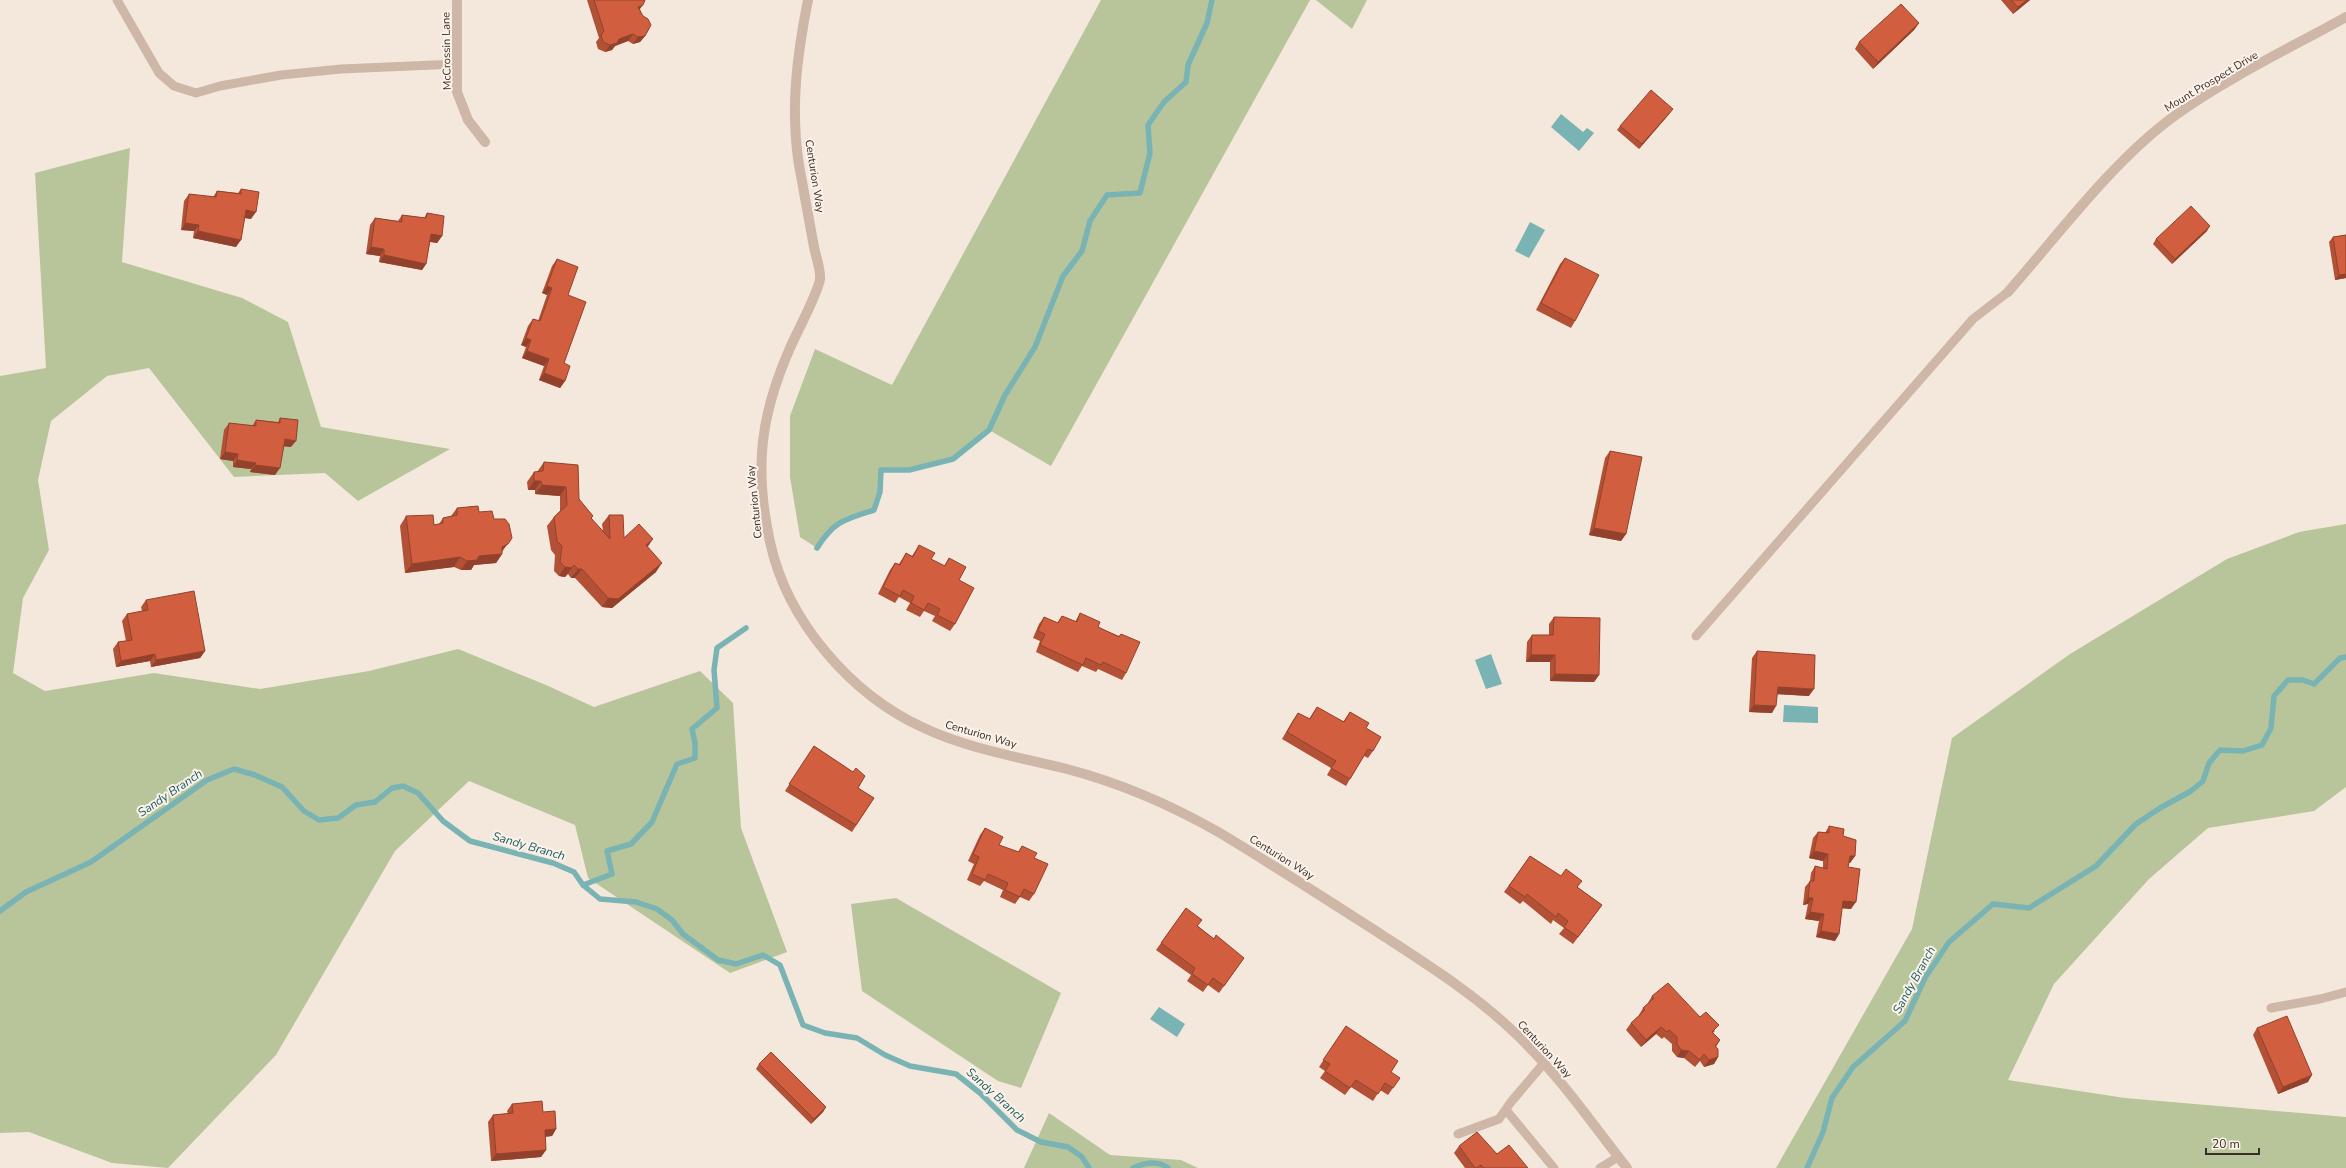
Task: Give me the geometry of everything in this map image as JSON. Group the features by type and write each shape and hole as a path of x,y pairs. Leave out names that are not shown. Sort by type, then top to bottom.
{"street":[{"name":"McCrossin Lane","path":"457,0 457,92 468,120 485,142"},
{"name":"Centurion Way","path":"808,0 796,74 795,115 798,160 820,281 779,373 762,436 761,463 764,505 771,546 785,586 802,619 841,669 866,691 893,711 920,727 953,740 1072,770 1160,802 1217,831 1443,975 1514,1032 1544,1063 1627,1168"},
{"name":"Mount Prospect Drive","path":"2008,292 2111,174 2174,116 2228,83 2346,17"}],"lane":[{"path":"117,0 159,72 174,86 196,93 220,86 281,75 341,69 457,64"},
{"path":"1696,636 1973,319 2008,292"},
{"path":"2271,1008 2320,999 2346,992"},
{"path":"1458,1134 1499,1119 1544,1063"},
{"path":"1506,1110 1554,1168"},
{"path":"1600,1168 1618,1157"}],"green space":[{"path":"1101,0 1310,0 1051,466 989,430 953,459 909,470 881,470 880,492 874,510 855,516 835,526 817,548 800,537 790,477 790,416 815,349 892,385"},
{"path":"1316,0 1367,0 1352,29"},
{"path":"130,148 122,262 242,298 288,322 321,427 450,449 358,501 325,473 234,477 149,368 107,376 51,421 38,480 49,550 23,598 13,673 45,691 154,673 260,689 369,671 458,649 546,685 594,707 700,671 733,703 741,828 787,952 730,973 588,878 575,825 469,781 395,851 276,1055 168,1168 112,1163 29,1132 0,1133 0,376 46,368 35,173"},
{"path":"2346,524 2346,787 2314,811 2208,828 2149,879 2054,984 2008,1080 2125,1098 2346,1117 2346,1168 1776,1168 1912,929 1952,738 2070,654 2227,559 2299,532"},
{"path":"896,898 1061,993 1021,1088 998,1081 862,991 851,904"},
{"path":"1049,1113 1110,1155 1181,1160 1198,1168 1024,1168"}],"water":[{"path":"1561,114 1583,132 1587,128 1594,133 1579,151 1551,127"},
{"path":"1530,222 1545,230 1529,258 1515,251"},
{"path":"1491,654 1502,684 1486,689 1475,660"},
{"path":"1784,705 1818,707 1818,723 1783,722"},
{"path":"1159,1007 1185,1024 1177,1037 1150,1019"}],"building":[{"path":"594,0 645,0 643,5 638,7 643,16 648,19 651,25 645,36 638,37 633,34 619,39 617,43 610,45 603,42 601,35 604,31"},
{"path":"2011,0 2027,0 2018,7"},
{"path":"1901,4 1919,23 1878,62 1859,42"},
{"path":"1651,90 1673,109 1642,144 1620,126"},
{"path":"241,189 259,192 256,212 246,210 241,240 198,231 199,225 185,223 189,194 216,197 217,191 241,194"},
{"path":"2191,206 2210,226 2175,259 2156,239"},
{"path":"427,213 444,216 442,236 431,234 426,264 384,255 384,249 371,247 375,218 402,222 402,215 426,218"},
{"path":"2346,235 2346,274 2339,275 2333,237"},
{"path":"1565,258 1599,275 1575,321 1541,303"},
{"path":"557,259 578,267 568,295 586,302 564,363 570,366 565,381 544,373 549,359 527,351 531,340 526,338 533,319 540,321 552,288 547,286"},
{"path":"280,418 298,420 296,441 285,439 280,468 255,465 256,463 237,460 238,454 225,452 229,423 256,426 256,420 280,423"},
{"path":"1610,451 1642,457 1626,534 1594,528"},
{"path":"544,462 578,465 579,499 593,516 591,518 610,539 609,515 623,515 624,538 639,524 653,539 646,545 662,563 618,599 608,598 582,569 578,569 574,565 572,568 565,567 560,562 562,546 557,541 554,517 567,505 566,487 542,485 541,481 534,481 534,472 543,471"},
{"path":"478,506 479,512 492,511 494,519 505,519 509,524 512,538 508,544 502,547 502,554 479,556 477,560 467,561 460,557 412,564 406,516 433,515 434,525 443,523 443,518 457,515 457,508"},
{"path":"919,545 935,553 931,559 945,566 949,558 966,567 959,580 974,588 955,624 937,615 940,609 928,603 924,610 911,603 914,596 903,590 900,596 883,587 895,563 900,565 906,553 913,557"},
{"path":"194,591 205,651 156,660 155,654 121,661 118,642 132,640 127,614 148,610 146,600"},
{"path":"1080,613 1100,622 1098,627 1119,637 1121,634 1140,642 1126,673 1103,662 1101,665 1086,658 1083,665 1040,645 1045,634 1038,631 1044,617 1058,623 1062,616 1077,622"},
{"path":"1554,617 1600,618 1599,675 1555,674 1555,655 1531,655 1532,635 1553,635"},
{"path":"1757,651 1815,655 1814,689 1778,687 1776,706 1754,705"},
{"path":"1317,707 1344,722 1350,712 1369,723 1366,728 1381,737 1373,751 1368,749 1350,779 1331,768 1336,761 1287,732 1298,713 1310,719"},
{"path":"814,746 853,772 856,768 865,776 858,788 874,798 856,825 789,784"},
{"path":"1829,826 1844,829 1843,836 1856,840 1855,856 1850,856 1848,867 1860,869 1856,902 1843,901 1839,934 1821,931 1824,914 1810,912 1813,898 1808,898 1810,881 1814,881 1815,866 1827,869 1828,854 1814,851 1818,832 1829,833"},
{"path":"985,828 1003,837 999,845 1019,852 1022,846 1037,853 1034,858 1048,864 1034,894 1024,889 1020,897 1005,890 1008,883 988,874 985,880 972,874 979,857 973,854"},
{"path":"1530,856 1561,876 1566,869 1582,881 1577,887 1602,905 1578,937 1564,927 1568,921 1558,913 1556,917 1527,894 1525,897 1509,886"},
{"path":"1186,908 1202,920 1197,926 1214,939 1216,935 1244,958 1224,986 1213,978 1208,985 1192,974 1195,968 1161,943"},
{"path":"1668,983 1700,1017 1706,1012 1719,1025 1712,1032 1720,1040 1715,1046 1718,1049 1718,1057 1709,1060 1704,1054 1700,1060 1689,1051 1681,1050 1677,1044 1677,1037 1669,1030 1667,1032 1661,1027 1646,1040 1631,1023 1645,1010 1643,1008 1654,998 1652,996"},
{"path":"2287,1016 2312,1075 2283,1087 2257,1028"},
{"path":"1346,1026 1398,1061 1391,1072 1400,1078 1393,1088 1385,1083 1378,1094 1356,1080 1350,1088 1325,1071 1330,1064 1323,1060"},
{"path":"771,1052 826,1107 814,1119 759,1064"},
{"path":"542,1101 543,1112 555,1111 556,1129 545,1130 546,1150 496,1154 493,1115 513,1113 512,1104"},
{"path":"1477,1132 1497,1154 1509,1145 1528,1168 1484,1168 1481,1165 1475,1168 1459,1146"}],"waterway":[{"path":"817,548 835,526 855,516 874,510 880,492 881,470 909,470 953,459 989,430 1005,395 1035,347 1063,276 1082,251 1090,221 1107,195 1140,193 1150,153 1148,125 1164,102 1186,82 1188,65 1207,23 1212,0"},
{"path":"583,885 612,874 607,851 631,844 652,822 677,764 695,758 695,743 692,729 717,708 714,670 717,648 746,628"},
{"name":"Sandy Branch","path":"1807,1168 1823,1132 1832,1098 1853,1067 1905,1021 1925,978 1949,942 1993,904 2029,908 2096,866 2136,824 2160,808 2191,791 2203,781 2209,763 2220,750 2243,751 2262,745 2271,728 2274,696 2288,680 2303,680 2314,684 2340,658 2346,657"},
{"name":"Sandy Branch","path":"0,911 26,892 91,862 207,780 234,769 255,775 282,787 304,811 319,820 338,818 356,805 375,802 392,788 403,786 418,793 443,821 470,841 553,863 574,872 583,885 600,899 636,902 657,909 672,920 683,934 718,960 736,964 763,955 780,965 803,1025 825,1033 857,1038 885,1055 910,1066 956,1074 980,1093 1017,1130 1041,1142 1068,1147 1082,1157 1089,1168"},
{"name":"Sandy Branch","path":"1133,1168 1151,1163 1164,1165 1168,1168"}]}
